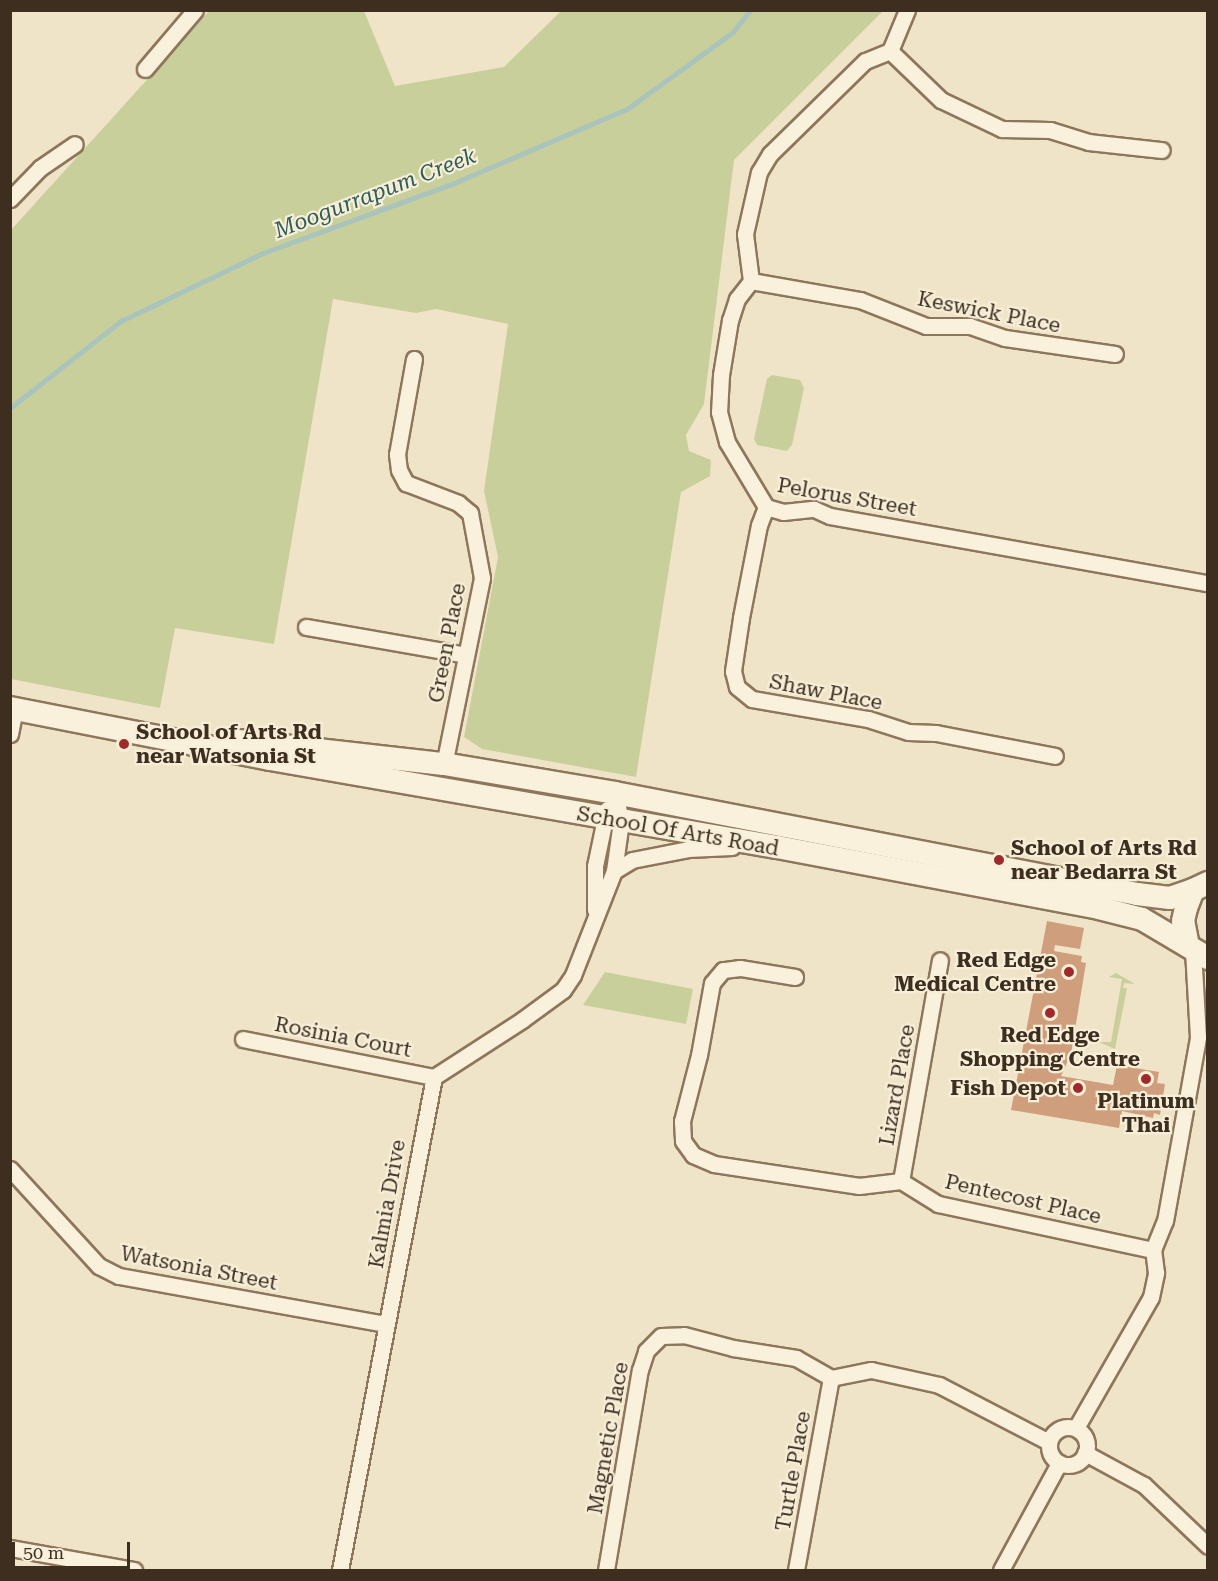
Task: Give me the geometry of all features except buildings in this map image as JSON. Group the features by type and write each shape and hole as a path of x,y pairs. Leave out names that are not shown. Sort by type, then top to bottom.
{"street":[{"path":"145,69 195,10"},
{"path":"751,280 745,234 759,172 770,154 865,61 890,51 907,10"},
{"path":"890,51 941,100 1002,129 1050,130 1089,142 1162,150"},
{"path":"10,199 40,168 75,144"},
{"name":"Keswick Place","path":"751,280 860,300 926,326 970,326 1005,338 1115,354"},
{"name":"Pelorus Street","path":"751,280 737,299 730,320 719,411 727,442 766,507 783,512 813,509 830,516 1208,583"},
{"name":"Green Place","path":"414,359 397,454 399,470 406,483 458,503 473,520 482,578 444,764"},
{"name":"Shaw Place","path":"766,507 759,525 741,618 733,671 737,687 752,699 868,719 908,732 936,733 1055,756"},
{"path":"306,627 466,655"},
{"path":"10,734 13,708"},
{"name":"School Of Arts Road","path":"13,708 162,735 270,759 777,847 1099,908 1142,919 1196,952"},
{"name":"School Of Arts Road","path":"162,735 271,743 444,764 615,793 1137,894 1170,898 1202,882"},
{"path":"434,1077 563,990 586,948 614,871 612,820 615,793"},
{"path":"595,919 595,866 612,820"},
{"path":"614,871 632,860 688,849 777,847"},
{"path":"1076,1428 1151,1297 1156,1274 1153,1250 1165,1221 1198,1037 1196,952 1184,921 1202,882"},
{"name":"Lizard Place","path":"901,1181 940,960"},
{"path":"795,977 740,968 723,970 712,983 699,1055 682,1121 683,1141 693,1155 714,1164 859,1186 901,1181"},
{"path":"1198,1037 1208,1015"},
{"name":"Rosinia Court","path":"243,1039 434,1077"},
{"name":"Kalmia Drive","path":"340,1570 434,1077"},
{"name":"Watsonia Street","path":"10,1169 99,1266 119,1276 386,1324"},
{"name":"Pentecost Place","path":"901,1181 938,1204 1153,1250"},
{"name":"Magnetic Place","path":"606,1570 640,1370 646,1350 661,1336 684,1335 734,1348 796,1358 831,1378"},
{"path":"831,1378 871,1370 939,1385 1049,1442"},
{"name":"Turtle Place","path":"796,1570 831,1378"},
{"path":"1076,1428 1084,1436 1085,1453 1074,1464 1059,1463 1051,1455 1049,1442 1057,1430 1076,1428"},
{"path":"1085,1453 1144,1485 1208,1546"},
{"path":"1001,1570 1059,1463"},
{"path":"10,1548 134,1570"}],"green space":[{"path":"210,10 364,11 395,86 504,67 561,11 883,11 734,160 704,404 686,435 689,451 711,460 710,476 681,492 636,777 482,749 464,737 498,557 484,491 508,324 436,309 416,313 333,299 274,644 175,628 160,708 11,679 11,230"},
{"path":"772,375 800,380 804,388 792,445 787,451 757,445 754,439 767,379"},
{"path":"605,972 693,989 686,1024 583,1005"},
{"path":"1116,973 1135,984 1124,983 1123,988 1127,988 1115,1049 1099,1042 1111,1042 1122,979 1109,977"}],"waterway":[{"name":"Moogurrapum Creek","path":"10,408 121,321 263,253 454,183 627,109 733,32 750,10"}],"place":[{"name":"School of Arts Rd near Watsonia St","path":"124,744"},
{"name":"School of Arts Rd near Bedarra St","path":"999,860"},
{"name":"Red Edge Medical Centre","path":"1069,972"},
{"name":"Red Edge Shopping Centre","path":"1050,1013"},
{"name":"Platinum Thai","path":"1146,1079"},
{"name":"Fish Depot","path":"1078,1088"}]}
